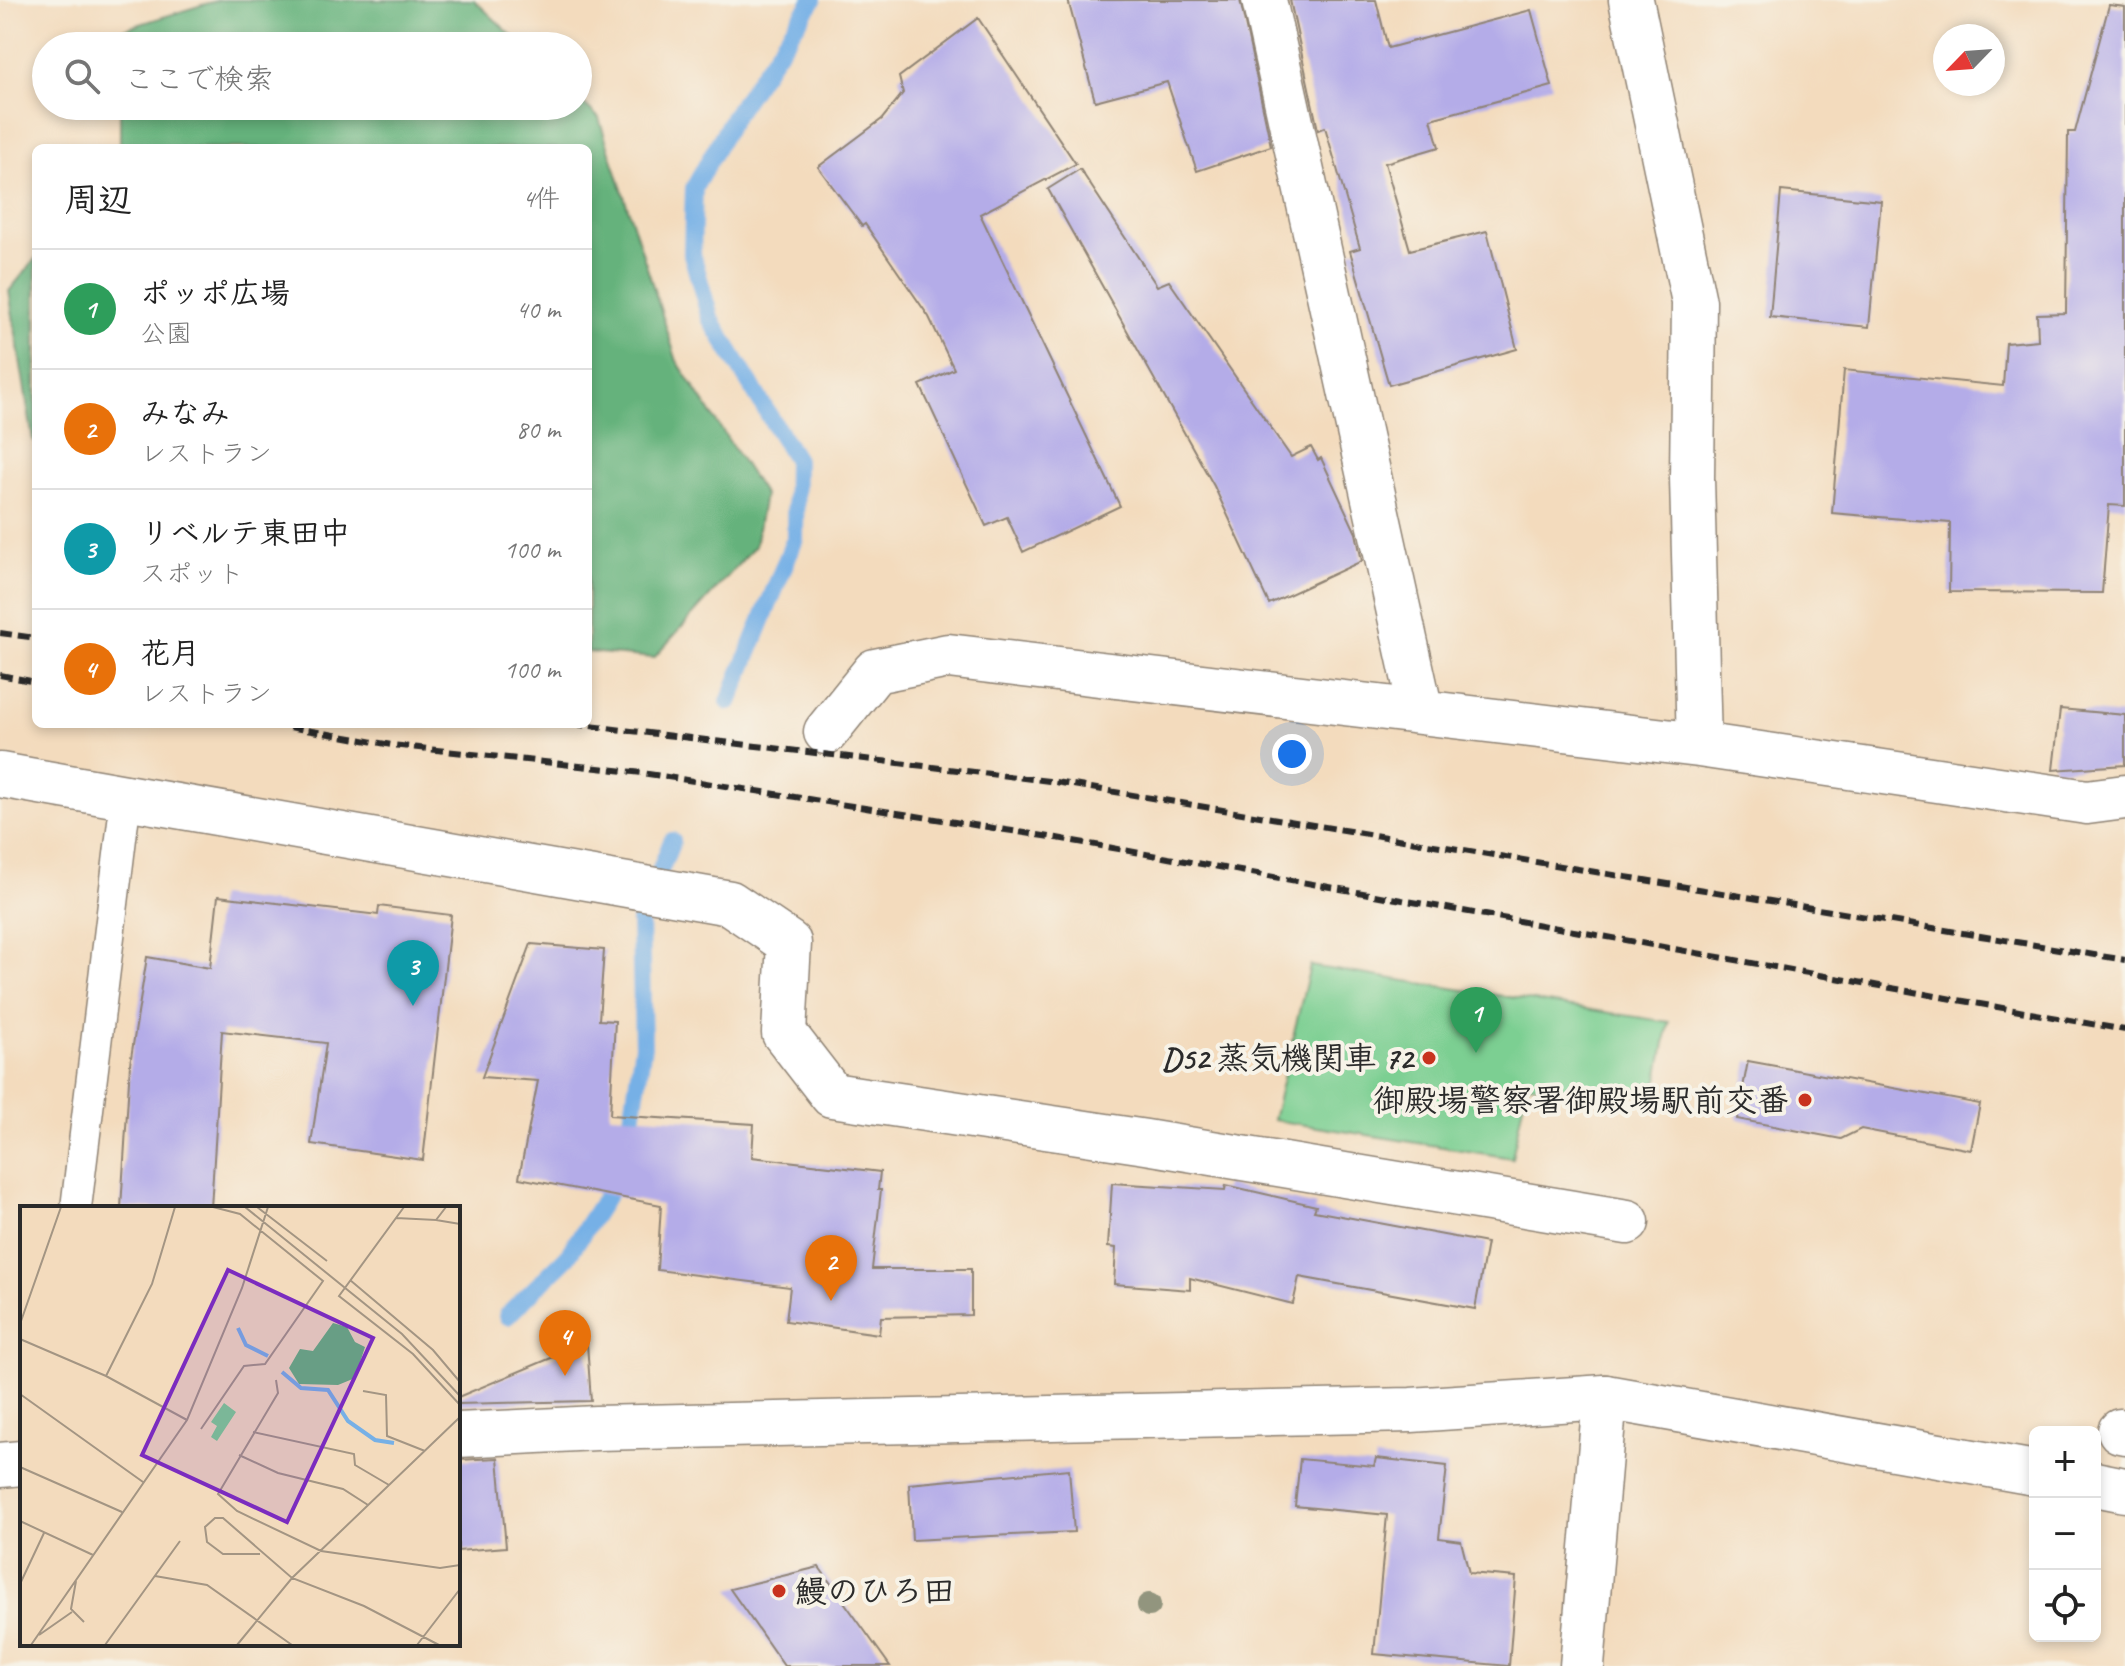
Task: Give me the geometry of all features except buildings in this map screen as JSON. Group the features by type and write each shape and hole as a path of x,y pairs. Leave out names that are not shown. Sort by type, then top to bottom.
{"street":[{"path":"1264,0 1421,712"},
{"path":"1631,0 1694,302 1692,478 1699,745"},
{"path":"826,732 875,671 948,656 1699,745 2087,802 2125,797"},
{"path":"0,775 730,903 789,943 784,1033 832,1095 1146,1142 1627,1222"},
{"path":"460,1435 596,1428 1411,1410 1605,1397 2029,1472"},
{"path":"1582,1666 1605,1397"},
{"path":"0,1465 20,1463"},
{"path":"2101,1485 2125,1490"}],"lane":[{"path":"76,1206 126,797"}],"green space":[{"path":"218,0 474,0 508,32 121,32"},
{"path":"592,111 599,118 677,361 764,495 755,546 654,658 592,652 592,144 120,144 120,120 592,120"},
{"path":"32,263 32,434 9,291"},
{"path":"1310,966 1669,1022 1655,1095 1527,1084 1512,1158 1273,1120"}],"waterway":[{"path":"729,702 795,539 796,460 710,318 692,254 694,188 735,114 813,0"},
{"path":"629,1139 643,1046 640,921 672,841"},
{"path":"507,1316 567,1257 620,1175"}],"railway":[{"path":"0,633 32,637"},
{"path":"0,675 32,681"},
{"path":"592,726 1049,781 2125,960"},
{"path":"295,728 392,745 642,773 1057,838 2125,1030"}],"place":[{"name":"リベルテ東田中","path":"413,1006"},
{"name":"ポッポ広場","path":"1476,1053"},
{"name":"D52 蒸気機関車 72","path":"1429,1058"},
{"name":"御殿場警察署御殿場駅前交番","path":"1805,1100"},
{"name":"みなみ","path":"831,1301"},
{"name":"花月","path":"565,1376"},
{"name":"鰻のひろ田","path":"779,1591"}]}
